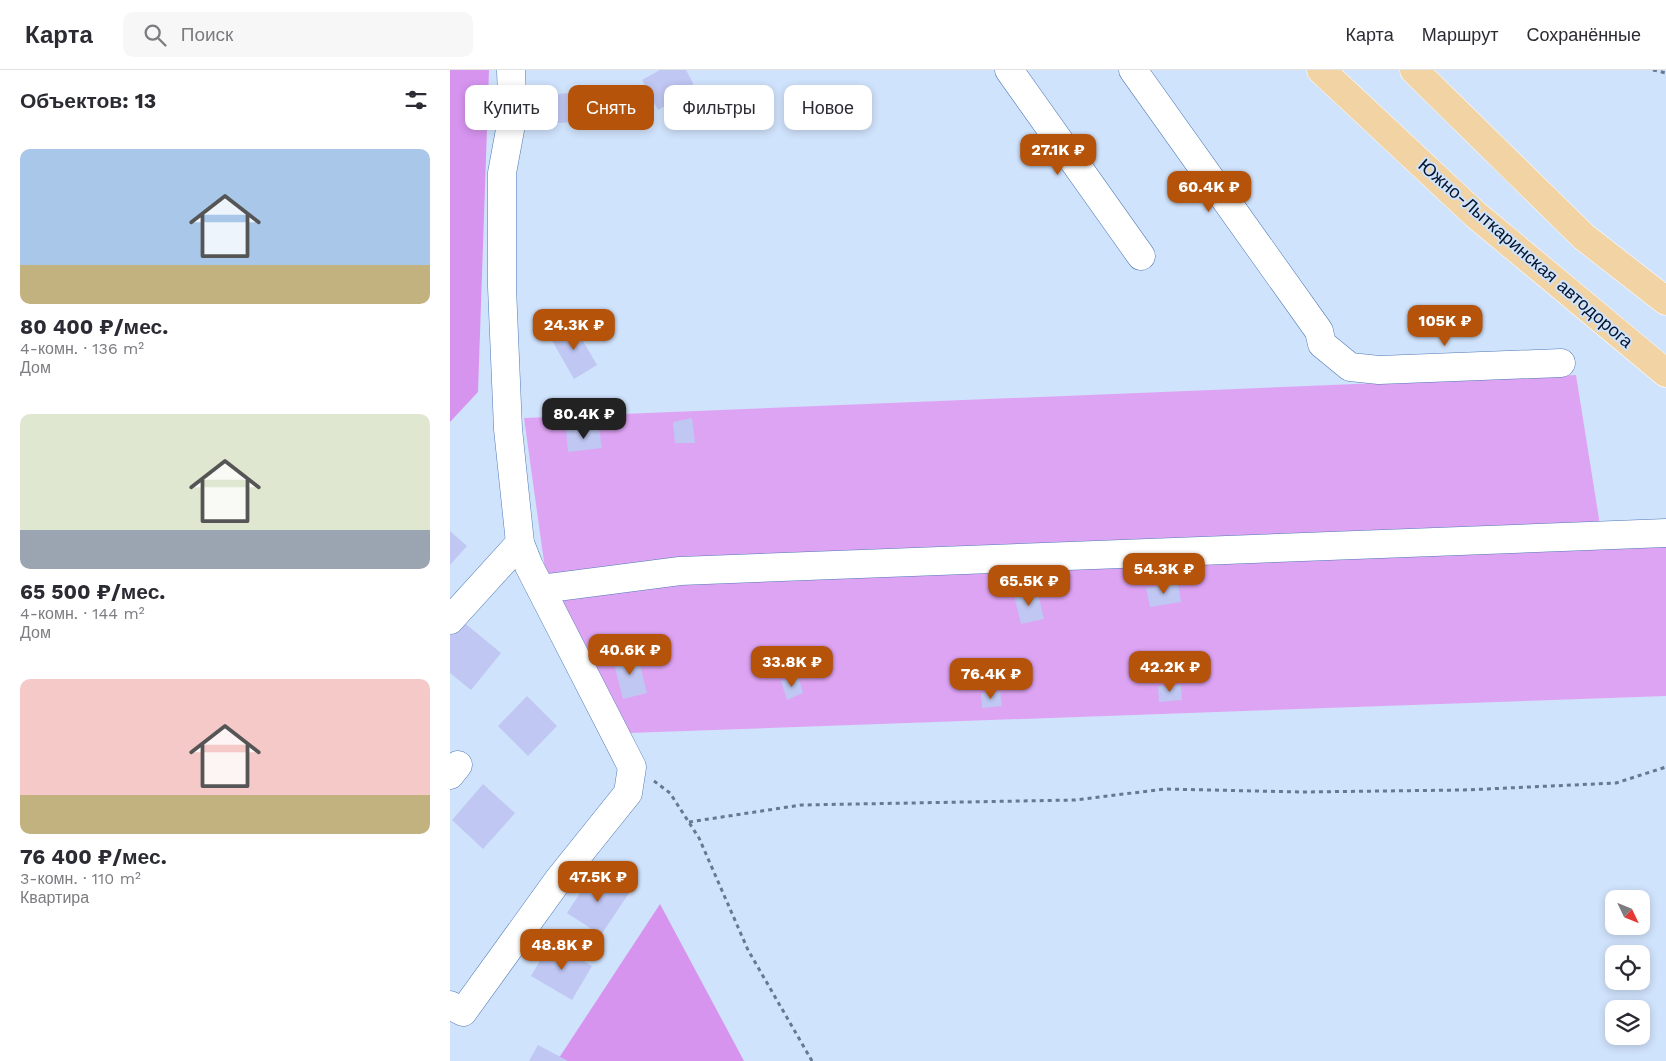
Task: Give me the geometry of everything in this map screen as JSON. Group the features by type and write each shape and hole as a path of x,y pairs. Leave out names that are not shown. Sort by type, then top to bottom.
{"main road":[{"name":"Южно-Лыткаринская автодорога","path":"1322,70 1476,215 1666,374"},
{"path":"1414,70 1584,237 1666,301"}],"street":[{"path":"450,1005 462,1012 559,879 628,794 632,767 529,566 520,543 508,429 502,286 502,173 510,130 511,70"},
{"path":"1009,70 1141,256"},
{"path":"1133,70 1319,331 1322,344 1350,368 1379,370 1561,364"},
{"path":"541,589 680,571 1666,534"},
{"path":"450,620 520,543"}],"path":[{"path":"1653,70 1666,73"},
{"path":"632,767 670,792 699,838 748,950 812,1061"},
{"path":"689,822 801,806 1075,800 1165,789 1301,792 1445,790 1616,783 1666,767"}],"shaded area":[{"path":"450,70 489,70 488,85 465,85 465,130 487,130 478,392 450,422"},
{"path":"1576,375 1603,544 1666,541 1666,696 628,733 549,598 524,418"},
{"path":"660,904 744,1061 557,1061"}],"building":[{"path":"660,70 686,70 693,83 693,85 664,85 664,107 658,110 654,102 654,85 645,85 642,80"},
{"path":"568,93 568,122 558,123 558,94"},
{"path":"573,324 597,365 574,379 550,337"},
{"path":"692,418 695,443 675,443 673,422"},
{"path":"599,428 602,448 568,452 566,430"},
{"path":"450,531 467,546 450,565"},
{"path":"1178,583 1181,602 1150,607 1146,588"},
{"path":"1037,589 1044,619 1021,624 1014,595"},
{"path":"462,621 501,653 471,690 450,673 450,636"},
{"path":"637,654 647,693 623,699 613,660"},
{"path":"798,676 803,693 787,700 781,681"},
{"path":"1181,685 1182,700 1159,702 1158,686"},
{"path":"1000,691 1002,706 982,708 981,693"},
{"path":"527,696 557,726 528,756 498,726"},
{"path":"483,784 515,813 483,849 452,820"},
{"path":"595,870 629,893 601,935 567,913"},
{"path":"551,942 592,966 572,1000 531,976"},
{"path":"538,1045 568,1061 529,1061"}]}
